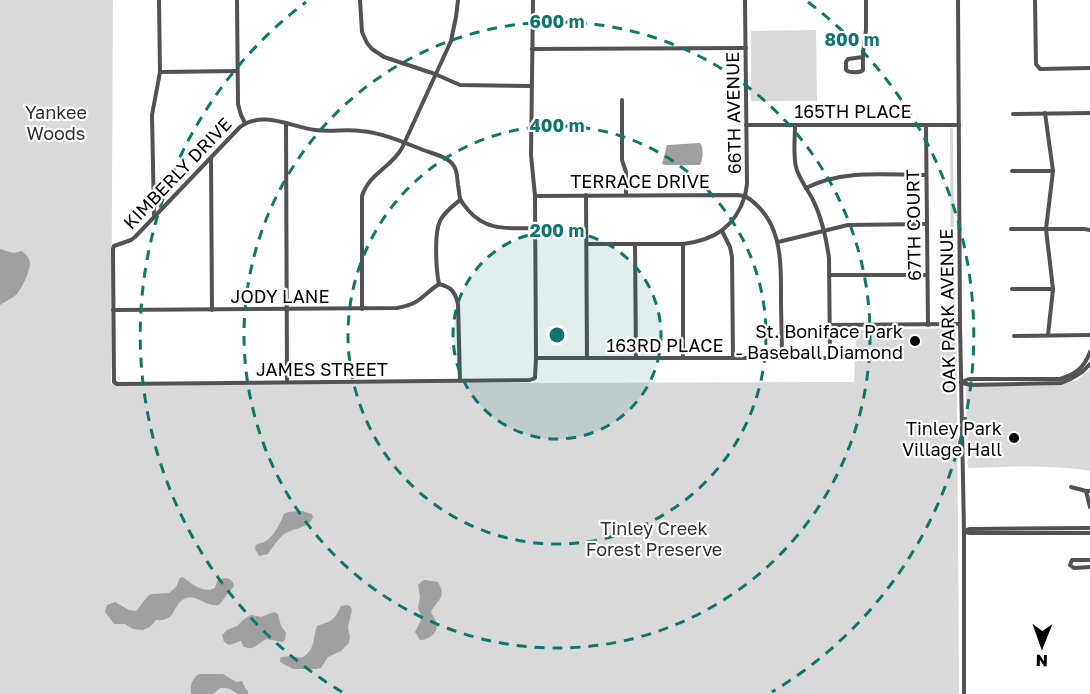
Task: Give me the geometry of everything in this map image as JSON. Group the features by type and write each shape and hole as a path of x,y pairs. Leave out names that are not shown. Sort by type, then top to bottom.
{"street":[{"path":"154,217 152,115 160,72 159,0"},
{"path":"237,0 238,104 245,123"},
{"path":"360,0 362,32 372,49 384,57 460,85 531,86"},
{"path":"362,309 362,196 366,185 398,155 451,41 458,0"},
{"path":"533,0 531,155 536,228 536,358"},
{"name":"66TH AVENUE","path":"745,0 747,184 745,196 756,203 767,217 778,242 781,264 782,358"},
{"path":"863,57 848,58 846,70 862,71 866,30 866,0"},
{"name":"OAK PARK AVENUE","path":"958,0 964,694"},
{"path":"1035,0 1036,64 1040,69 1090,68"},
{"path":"532,49 746,48"},
{"path":"160,72 237,71"},
{"path":"622,100 622,160 626,172 626,195"},
{"path":"1045,113 1053,171 1046,229 1053,289 1048,335"},
{"path":"1013,114 1090,113"},
{"name":"KIMBERLY DRIVE","path":"113,310 112,249 114,246 135,237 245,123 264,119 318,130 376,133 404,142 446,158 453,164 457,174 460,200"},
{"path":"286,124 287,382"},
{"name":"165TH PLACE","path":"746,125 959,125"},
{"path":"795,125 796,166 800,180 812,198 825,230 830,275 830,325 960,324"},
{"name":"67TH COURT","path":"926,125 928,325"},
{"path":"211,157 212,310"},
{"path":"1012,171 1053,171"},
{"path":"806,188 822,181 847,176 926,174"},
{"path":"586,195 587,358"},
{"name":"TERRACE DRIVE","path":"535,196 745,196"},
{"path":"588,244 683,244 710,238 722,231 733,220 741,210 745,196"},
{"path":"460,381 456,294 447,286 439,284 437,276 437,233 440,221 460,200 483,224 492,227 536,228"},
{"path":"778,242 848,225 927,224"},
{"path":"1011,229 1090,230"},
{"path":"722,231 732,257 733,358"},
{"path":"635,244 636,358"},
{"path":"683,244 684,358"},
{"path":"830,275 927,275"},
{"name":"JODY LANE","path":"113,310 397,308 418,302 439,284"},
{"path":"1012,289 1053,289"},
{"name":"JAMES STREET","path":"113,310 114,382 117,384 530,380 535,378 536,358"},
{"name":"163RD PLACE","path":"536,358 830,358 830,325"},
{"path":"1014,336 1090,335"},
{"path":"1049,382 1060,380 1080,370 1090,352"},
{"path":"961,382 970,385 1061,383 1074,379 1090,364"},
{"path":"1071,487 1088,491 1090,507"},
{"path":"964,531 970,533 1090,530"},
{"path":"1090,560 1072,560 1070,565 1074,568 1090,567"}],"green space":[{"name":"Tinley Creek Forest Preserve","path":"0,0 113,0 111,384 854,382 856,330 954,328 956,331 957,382 959,694 0,694"},
{"path":"816,30 817,101 751,101 751,31"},
{"path":"950,127 953,129 955,318 951,323"},
{"path":"1090,369 1090,471 1044,467 968,468 966,390 968,386 1060,385 1077,380"}],"shaded area":[{"path":"700,143 703,154 700,165 662,164 667,145"},
{"path":"0,249 13,253 22,251 29,258 30,263 27,275 18,292 0,305"},
{"path":"302,511 312,514 311,521 305,526 284,534 268,554 259,556 255,549 256,545 272,536 284,514"},
{"path":"183,577 206,590 215,588 217,581 225,578 230,579 234,586 219,605 190,597 186,598 178,604 171,616 163,620 156,620 150,627 143,630 133,629 125,624 114,624 105,612 107,605 115,602 129,610 136,611 148,596 169,593"},
{"path":"425,580 438,582 442,592 431,612 437,625 435,632 427,639 420,640 415,632 422,618 418,608 420,597 418,585"},
{"path":"346,605 352,610 348,627 350,637 349,643 341,651 328,657 321,668 316,669 293,669 280,662 281,657 301,658 306,655 311,648 317,626 332,620 341,606"},
{"path":"274,612 278,614 281,626 286,633 285,640 282,642 266,639 255,647 247,648 241,641 229,645 224,642 222,635 249,616 261,617"},
{"path":"199,674 223,674 236,682 242,681 248,694 238,694 230,689 220,688 213,694 191,694 192,683"}],"place":[{"name":"St. Boniface Park - Baseball Diamond","path":"915,341"},
{"name":"Tinley Park Village Hall","path":"1014,438"}],"park label":[{"name":"Yankee Woods","path":"56,122"}]}
